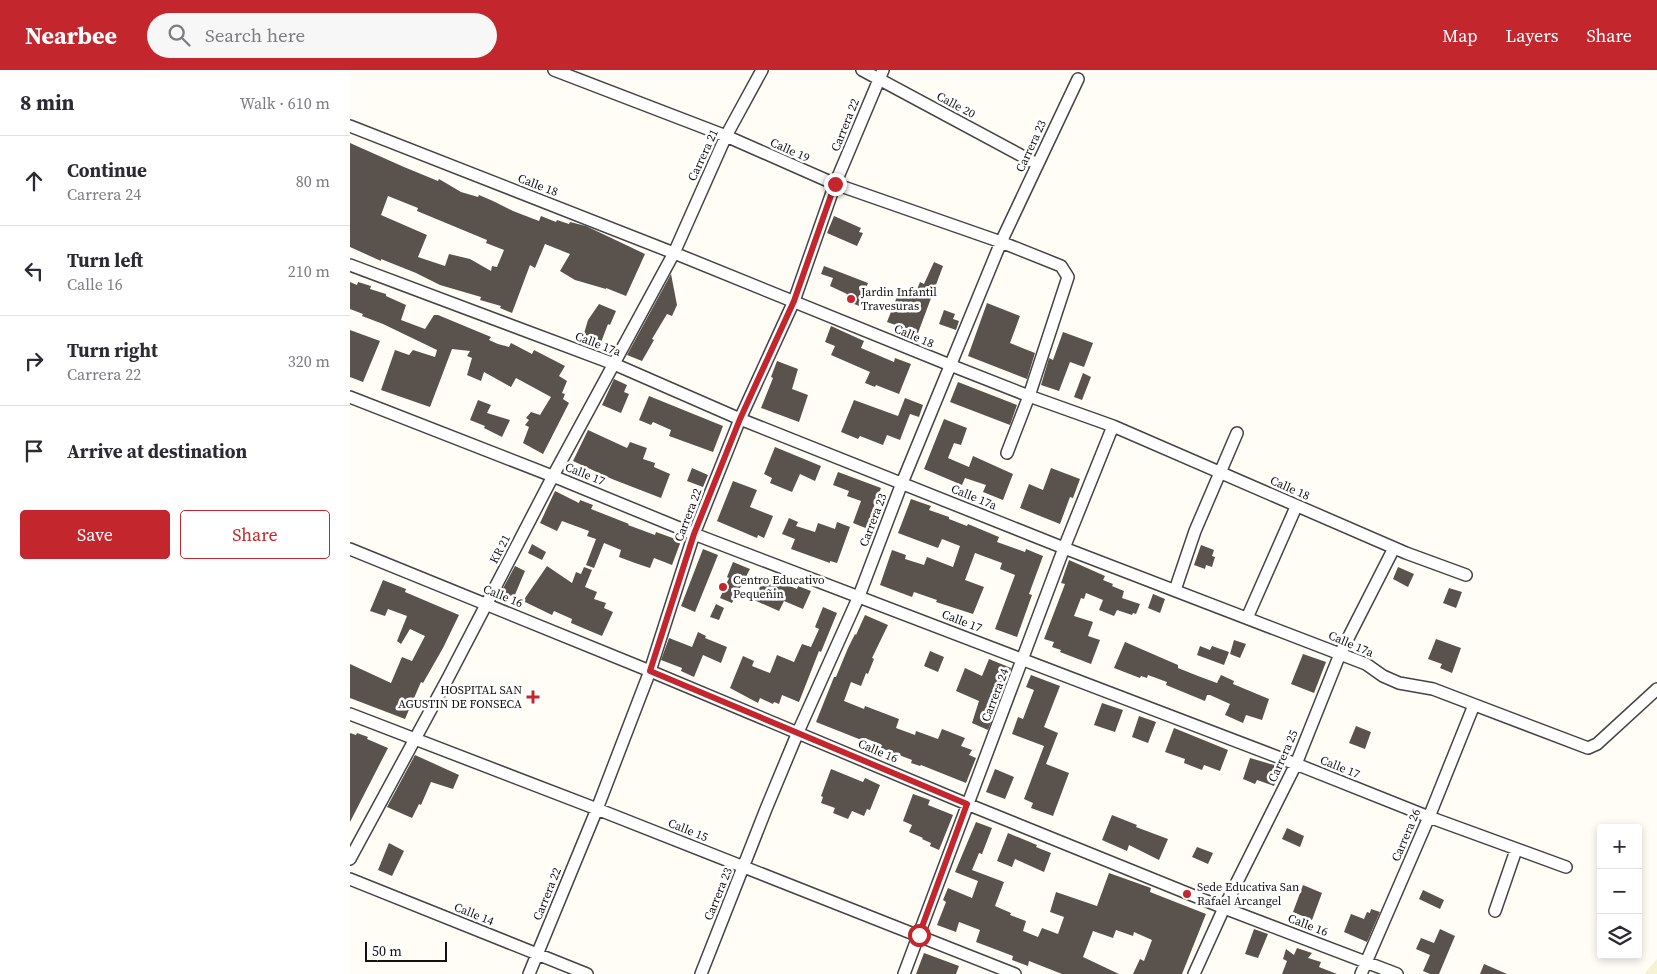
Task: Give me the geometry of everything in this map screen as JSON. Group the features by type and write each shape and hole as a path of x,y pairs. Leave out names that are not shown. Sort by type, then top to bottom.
{"street":[{"name":"Calle 19","path":"554,70 726,136 835,184 1001,242 1061,266 1068,277 1029,396"},
{"name":"Carrera 21","path":"674,253 726,136 762,70"},
{"name":"Calle 20","path":"862,70 881,74 1037,164"},
{"name":"Carrera 22","path":"529,974 650,671 694,534 740,419 794,301 835,184 881,74"},
{"name":"Carrera 23","path":"701,974 798,732 859,596 902,483 1001,242 1078,79"},
{"name":"Calle 18","path":"350,126 674,253 950,365 1113,426 1220,471 1296,507 1394,548 1466,575"},
{"name":"KR 21","path":"350,859 415,740 553,476 674,253"},
{"name":"Calle 17a","path":"350,265 614,364 740,419 1064,548 1366,664 1383,676 1399,683 1433,689 1588,748 1597,744 1657,689"},
{"name":"Calle 17","path":"350,396 694,534 1296,764 1429,817 1566,867"},
{"path":"1007,453 1029,396"},
{"name":"Carrera 24","path":"904,974 1064,548 1113,426"},
{"path":"1176,590 1195,531 1237,434"},
{"path":"1247,618 1296,507"},
{"name":"Carrera 25","path":"1194,974 1224,908 1296,764 1340,654 1394,548"},
{"name":"Calle 16","path":"350,549 798,732 967,804 1224,908 1397,974"},
{"name":"Carrera 26","path":"1361,974 1429,817 1474,705"},
{"name":"Calle 15","path":"350,714 1015,974"},
{"path":"1495,911 1516,850"},
{"name":"Calle 14","path":"350,879 587,974"}],"shaded area":[{"path":"1657,959 1657,974 1644,974"}],"building":[{"path":"350,143 438,181 439,179 461,192 478,197 479,195 539,221 541,216 556,222 557,220 586,226 645,254 626,296 606,288 575,280 560,271 570,254 545,244 535,268 530,265 512,313 500,308 501,306 480,300 481,297 440,285 416,273 381,259 381,261 350,247","holes":["388,196 418,208 417,211 487,240 486,243 504,250 497,267 492,266 491,271 470,259 449,254 445,266 418,257 427,235 381,215"]},
{"path":"834,216 861,228 859,232 863,233 857,246 827,233"},
{"path":"934,262 943,266 918,333 887,322 900,289 915,295 920,282 924,284"},
{"path":"824,266 868,283 859,306 845,300 847,294 830,286 833,278 821,274"},
{"path":"671,274 677,305 672,316 667,314 652,339 654,340 642,361 627,355"},
{"path":"350,282 357,285 358,282 371,286 370,289 386,294 386,296 406,305 401,320 425,329 434,315 438,315 491,337 489,340 498,344 509,347 511,343 532,354 534,350 565,366 559,376 567,381 562,393 565,394 563,399 569,403 543,454 523,443 529,427 525,425 529,420 526,418 531,412 540,415 551,397 516,378 511,387 484,372 481,381 467,375 472,358 467,356 470,351 452,349 430,407 381,390 395,350 409,355 413,350 435,357 437,350 350,309"},
{"path":"987,303 1020,316 1010,343 1035,353 1027,379 968,356"},
{"path":"599,304 616,311 610,325 608,324 600,345 583,337 588,320"},
{"path":"944,310 955,314 953,319 959,321 956,330 939,324"},
{"path":"831,326 864,341 861,348 894,362 895,358 911,364 899,394 865,383 870,372 831,355 835,346 825,342"},
{"path":"350,330 380,341 363,382 350,377"},
{"path":"1063,332 1093,343 1084,367 1070,362 1059,391 1041,385 1049,358 1053,360"},
{"path":"777,361 798,369 792,389 808,395 799,422 761,408 773,378 771,377"},
{"path":"1083,373 1091,377 1082,400 1074,397"},
{"path":"614,379 627,385 624,392 629,394 621,413 602,405"},
{"path":"958,382 1017,405 1010,425 950,402"},
{"path":"649,396 723,426 713,452 669,436 671,430 653,422 651,425 639,420"},
{"path":"905,398 923,405 919,417 910,414 900,440 887,435 883,445 860,436 858,439 841,432 854,400 898,416"},
{"path":"478,400 491,405 487,413 510,420 502,437 484,428 485,426 470,420"},
{"path":"944,419 967,428 961,445 954,443 948,458 969,467 973,456 1013,474 1003,500 983,492 986,485 965,478 962,485 924,469"},
{"path":"588,430 627,448 630,442 647,448 643,459 655,463 654,467 670,474 661,498 573,461"},
{"path":"775,447 821,466 815,481 800,474 792,492 770,483 772,478 764,474"},
{"path":"692,468 708,475 703,487 687,481"},
{"path":"1051,468 1080,479 1073,498 1070,497 1060,524 1020,508 1029,484 1043,490"},
{"path":"838,472 881,488 871,514 879,517 873,531 853,523 861,501 847,496 849,491 833,485"},
{"path":"733,481 757,490 750,507 773,516 764,538 758,535 757,538 717,521"},
{"path":"555,491 579,503 580,500 593,505 591,509 628,525 655,535 656,532 681,541 672,565 654,558 650,568 619,557 621,550 604,543 594,568 586,565 596,539 587,536 589,531 562,521 557,531 540,523"},
{"path":"911,499 931,506 929,510 949,517 949,519 967,526 968,524 999,537 997,542 1025,552 1026,549 1043,556 1029,594 1032,595 1017,637 995,629 1015,575 1000,569 1002,563 975,553 965,580 984,587 973,614 936,602 937,600 914,592 912,597 880,585 892,550 906,555 905,559 924,565 927,557 953,567 960,546 942,539 938,548 898,533"},
{"path":"789,518 798,522 796,526 815,532 818,523 835,529 837,522 850,527 837,563 830,561 830,563 791,549 795,539 782,534"},
{"path":"532,544 546,552 542,560 528,553"},
{"path":"1201,545 1214,550 1212,556 1215,557 1212,567 1206,565 1205,569 1194,565"},
{"path":"703,549 718,555 695,612 681,606"},
{"path":"1069,560 1105,576 1103,580 1124,591 1122,598 1140,604 1136,614 1133,613 1132,615 1117,610 1114,616 1099,610 1103,600 1086,593 1084,599 1081,598 1074,616 1093,622 1088,636 1100,640 1091,664 1060,652 1061,650 1052,647 1054,642 1044,639 1065,584 1061,583"},
{"path":"733,562 750,569 732,603 720,598 729,578 727,577"},
{"path":"515,566 525,571 514,597 501,592"},
{"path":"547,566 572,583 576,572 581,574 584,567 592,570 585,587 597,592 594,599 606,603 604,608 613,612 602,636 571,623 572,619 554,611 552,615 523,601"},
{"path":"1398,567 1414,574 1408,587 1393,579"},
{"path":"765,576 797,589 798,586 811,591 803,609 784,601 779,611 754,600"},
{"path":"383,580 406,589 405,592 459,615 443,648 423,683 421,682 405,719 350,698 350,664 391,683 402,657 412,661 425,636 410,629 401,644 397,641 407,616 388,609 385,616 370,611"},
{"path":"1449,588 1462,592 1456,608 1443,603"},
{"path":"1153,594 1165,599 1160,613 1148,608"},
{"path":"716,604 724,608 719,620 710,617"},
{"path":"823,607 837,613 821,652 819,651 799,702 782,695 779,704 774,702 773,704 760,698 758,703 730,688 743,656 754,661 752,666 770,673 777,655 794,662 802,644 811,647 819,629 815,627"},
{"path":"865,615 888,625 872,658 874,659 868,674 866,673 861,686 851,682 844,701 864,709 865,706 899,719 896,728 915,735 916,731 938,739 942,729 965,738 961,746 972,750 969,755 976,758 966,783 921,765 911,763 912,760 881,748 882,745 865,738 864,741 816,722 834,677 836,677"},
{"path":"698,632 706,636 705,638 727,647 721,663 703,655 694,677 681,671 682,668 661,660 669,638 692,647"},
{"path":"1436,639 1461,648 1452,673 1440,668 1442,664 1428,659"},
{"path":"1234,640 1246,644 1240,658 1230,654"},
{"path":"1125,642 1178,665 1178,668 1198,676 1217,683 1221,675 1234,681 1233,684 1269,699 1262,720 1246,715 1243,723 1225,715 1230,704 1210,695 1207,695 1205,701 1166,685 1167,682 1148,675 1147,678 1141,676 1140,678 1114,668"},
{"path":"1200,646 1210,650 1212,646 1229,652 1224,665 1197,655"},
{"path":"930,651 944,657 938,672 924,666"},
{"path":"1303,654 1326,662 1314,693 1291,684"},
{"path":"989,659 1011,668 988,730 972,723 979,701 956,691 965,668 982,676"},
{"path":"1031,675 1060,686 1044,727 1058,733 1046,764 1069,773 1053,816 1031,808 1033,803 1024,799 1044,746 1012,734 1018,717 1023,719 1034,690 1026,687"},
{"path":"1102,703 1123,710 1115,732 1094,725"},
{"path":"1139,716 1156,722 1148,743 1132,737"},
{"path":"1356,726 1371,732 1365,749 1349,743"},
{"path":"1174,728 1228,750 1220,771 1204,765 1202,770 1184,763 1185,759 1165,752"},
{"path":"350,733 356,735 357,733 368,737 367,739 388,748 350,822"},
{"path":"415,755 459,775 453,789 431,782 421,805 419,804 412,818 387,807"},
{"path":"1250,758 1281,767 1274,786 1257,780 1255,784 1243,779"},
{"path":"831,769 863,782 865,778 880,785 870,810 867,809 864,816 852,811 848,819 833,813 835,808 821,803 823,797 821,796"},
{"path":"995,769 1014,777 1005,799 986,792"},
{"path":"913,794 930,800 928,805 953,815 939,850 930,846 931,843 923,838 909,832 912,825 903,821"},
{"path":"1112,815 1137,825 1136,827 1168,839 1159,860 1129,845 1127,851 1102,840"},
{"path":"976,822 992,828 982,854 979,853 972,870 1004,882 995,906 1011,913 1010,915 1026,921 1023,931 1038,937 1042,928 1058,934 1064,917 1050,912 1056,892 1097,906 1109,873 1151,888 1150,892 1206,914 1182,974 1133,974 1140,959 1144,961 1152,940 1134,932 1133,936 1116,930 1113,938 1093,931 1083,957 1119,974 1062,974 1029,961 1028,966 1012,960 1013,956 976,942 980,930 959,922 956,932 937,925 946,902 943,900 948,888 972,898 978,881 955,872"},
{"path":"1287,828 1304,836 1300,847 1282,839"},
{"path":"1008,833 1051,853 1044,872 1015,859 1012,867 997,861"},
{"path":"389,843 404,851 392,876 378,870"},
{"path":"1197,847 1213,853 1208,864 1192,857"},
{"path":"1303,885 1322,893 1312,920 1293,912"},
{"path":"1423,890 1444,900 1440,909 1419,899"},
{"path":"1371,909 1380,912 1367,942 1344,932 1351,914 1364,919 1367,912 1370,913"},
{"path":"1254,929 1268,934 1258,958 1245,954"},
{"path":"1440,929 1455,936 1439,974 1430,974 1423,971 1430,955 1416,949 1421,938 1434,943"},
{"path":"1297,948 1312,953 1308,958 1321,962 1319,967 1337,974 1282,974 1287,961 1283,959 1286,949 1294,955"},
{"path":"924,953 959,966 956,974 916,974"},
{"path":"1484,964 1507,974 1480,974"}],"place":[{"name":"Jardin Infantil Travesuras","path":"851,299"},
{"name":"Centro Educativo Pequeñin","path":"723,587"},
{"name":"HOSPITAL SAN AGUSTIN DE FONSECA","path":"533,697"},
{"name":"Sede Educativa San Rafael Arcangel","path":"1187,894"}],"route":[{"path":"835,184 794,301 740,419 694,534 650,671 967,804 919,935"}]}
